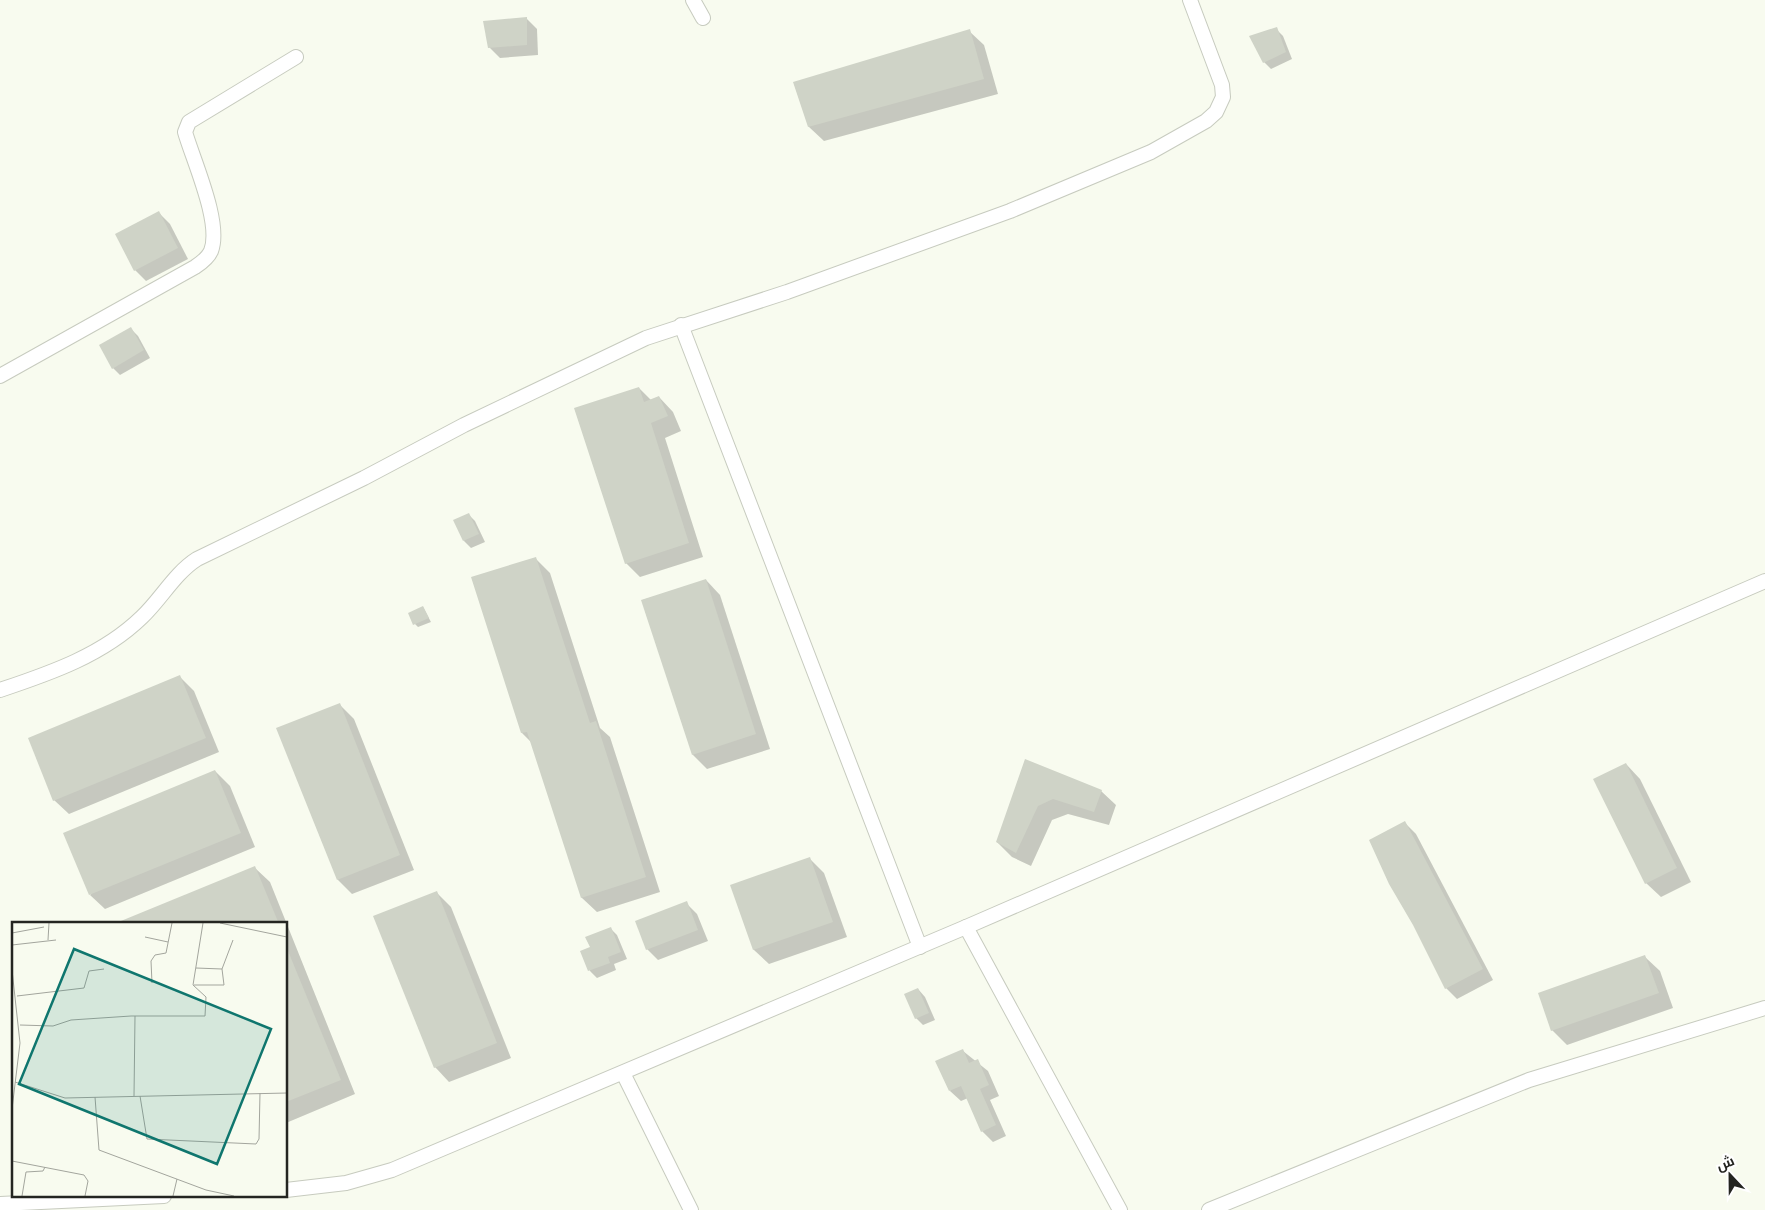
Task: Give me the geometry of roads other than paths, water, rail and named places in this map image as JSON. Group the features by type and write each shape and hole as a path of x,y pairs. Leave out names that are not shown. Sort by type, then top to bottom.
{"street":[{"path":"694,0 703,18"},
{"path":"0,690 34,679 103,648 142,617 180,572 197,559 364,478 464,425 646,338 681,325 787,292 1010,211 1151,152 1206,121 1216,112 1223,97 1222,85 1190,0"},
{"path":"0,376 187,272 205,260 211,250 213,224 201,177 185,132 185,126 296,57"},
{"path":"681,325 920,947"},
{"path":"288,1190 346,1183 392,1170 966,928 1765,581"},
{"path":"966,928 1120,1210"},
{"path":"1209,1210 1529,1080 1765,1008"},
{"path":"623,1073 690,1210"},
{"path":"0,1204 123,1198"}]}
